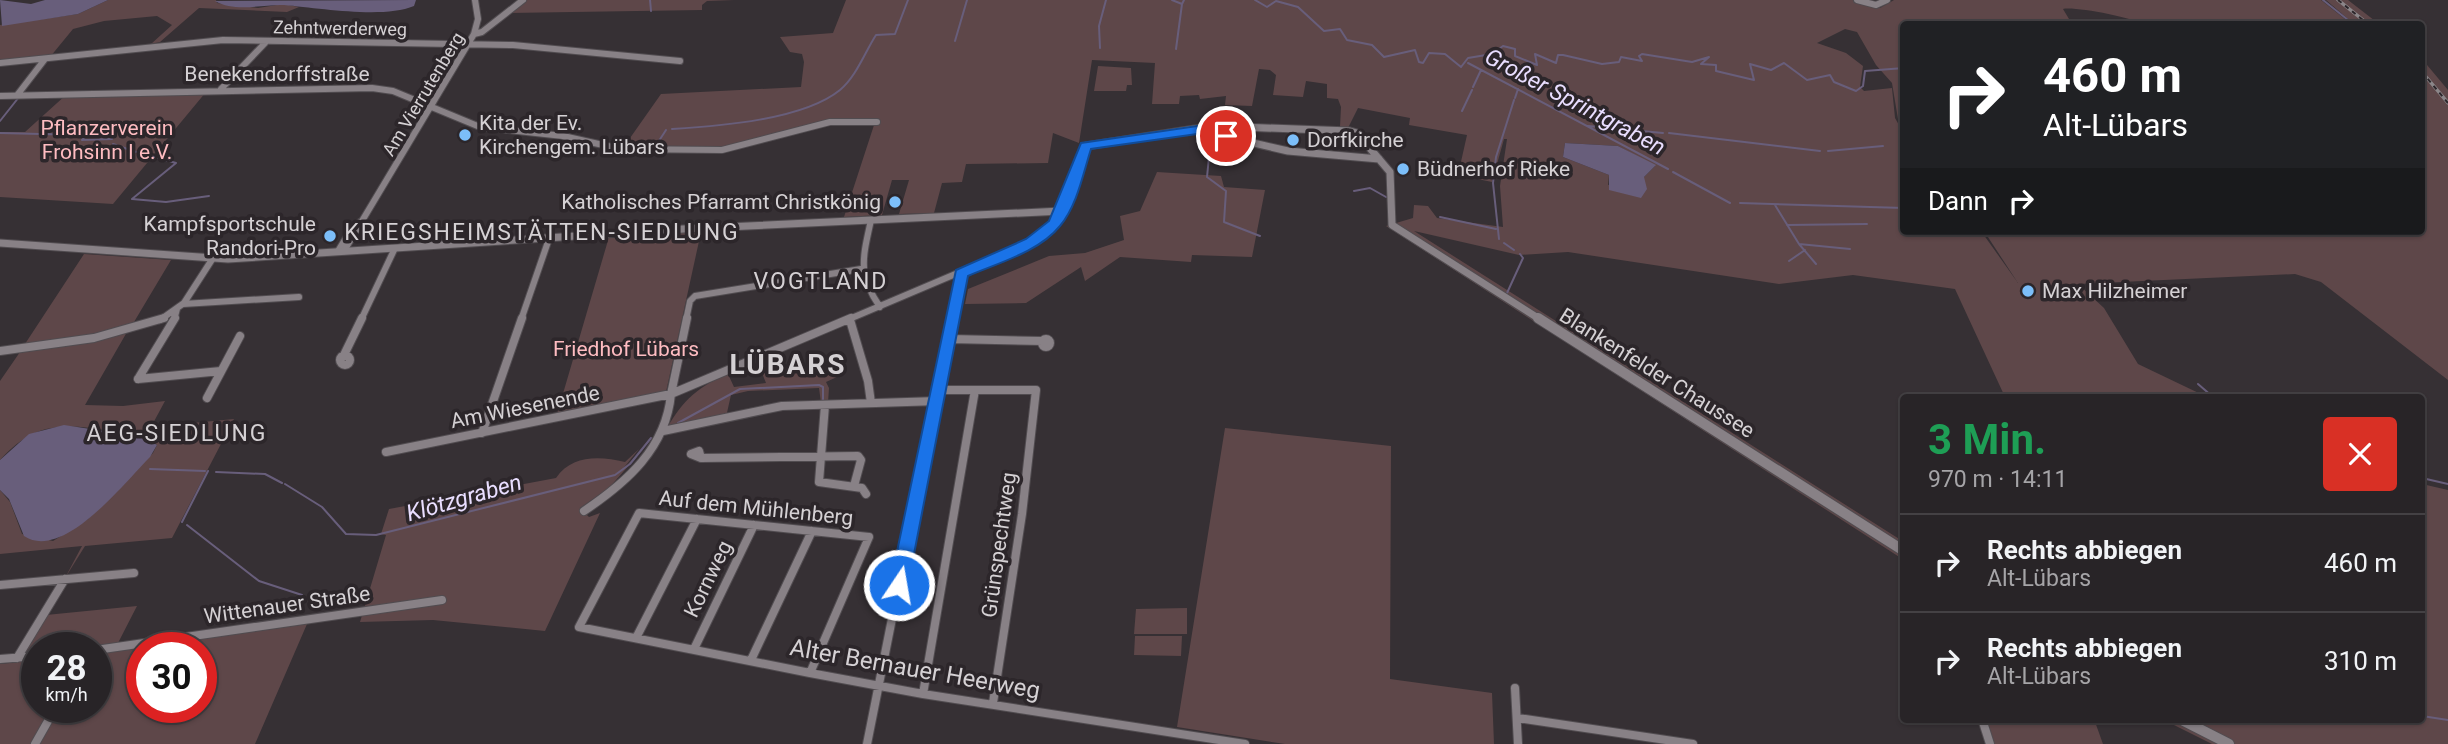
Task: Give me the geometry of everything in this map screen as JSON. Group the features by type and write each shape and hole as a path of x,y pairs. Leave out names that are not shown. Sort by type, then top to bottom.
{"street":[{"path":"474,34 478,19 475,0"},
{"name":"Am Vierrutenberg","path":"341,251 352,228 363,220 474,34 482,32 523,0"},
{"path":"1857,0 1876,5 1887,0"},
{"name":"Zehntwerderweg","path":"0,63 210,40 467,44 680,61"},
{"path":"221,89 265,43"},
{"path":"18,94 45,59"},
{"name":"Benekendorffstraße","path":"0,96 120,89 372,88 393,91 480,127 563,136 621,149 722,150 830,122 877,122"},
{"path":"1226,136 1227,125"},
{"path":"671,394 1031,242 1054,224 1062,211 1086,146 1227,125 1350,131 1357,133 1379,159"},
{"path":"1197,130 1288,151 1379,159"},
{"name":"Blankenfelder Chaussee","path":"1379,159 1390,172 1392,225 1900,548"},
{"path":"0,243 213,258 550,236 1062,211"},
{"path":"871,220 861,269 863,283 880,307"},
{"path":"482,433 550,236"},
{"path":"343,357 392,248"},
{"path":"213,258 180,307 138,379 221,371"},
{"path":"584,512 618,486 663,431 690,301 695,296 861,269"},
{"path":"867,744 940,390 961,273"},
{"path":"0,351 136,328 180,307 299,297"},
{"path":"850,320 868,381 871,403"},
{"path":"207,398 240,336"},
{"path":"950,338 1043,341"},
{"path":"923,694 975,390 940,390"},
{"name":"Grünspechtweg","path":"975,390 1036,390 1021,521 993,703"},
{"name":"Am Wiesenende","path":"386,452 671,394"},
{"path":"663,431 782,406 937,401"},
{"path":"825,405 819,482 862,488 866,494"},
{"path":"701,458 860,458 854,486"},
{"name":"Auf dem Mühlenberg","path":"579,627 639,513 869,537 810,673"},
{"path":"636,638 696,519"},
{"name":"Kornweg","path":"694,649 754,525"},
{"path":"751,660 811,531"},
{"path":"0,585 134,573"},
{"path":"17,658 65,579"},
{"name":"Wittenauer Straße","path":"112,648 442,600"},
{"name":"Alter Bernauer Heerweg","path":"579,627 923,694 1245,744"},
{"path":"0,659 21,658"},
{"path":"1516,688 1518,744"},
{"path":"1518,718 1693,744"},
{"path":"35,744 47,723"},
{"path":"1983,723 1990,744"},
{"path":"2188,723 2229,744"}],"green space":[{"path":"108,0 216,0 217,3 258,8 283,4 299,7 287,12 199,8 160,42 151,44 172,25 157,16 104,21 73,29 50,57 0,62 0,25 78,14"},
{"path":"527,0 734,0 707,1 702,5 702,10 507,13"},
{"path":"846,0 1854,0 1880,8 1894,0 2321,0 2347,21 2136,21 2069,8 2063,9 2070,21 1900,21 1900,123 1892,83 1876,65 1857,32 1845,29 1817,43 1846,53 1863,66 1860,87 1864,91 1892,88 1895,118 1900,127 1900,235 1984,235 2018,283 1987,235 2425,235 2425,63 2448,90 2448,380 2321,282 2295,274 2078,284 2104,308 2138,364 2201,394 2004,394 1955,289 1853,275 1779,284 1568,252 1519,255 1414,231 1900,539 1900,557 1386,226 1413,218 1414,205 1428,206 1437,218 1503,227 1500,186 1507,139 1504,139 1492,182 1458,175 1467,135 1409,125 1410,118 1358,108 1348,128 1340,127 1341,107 1338,99 1327,98 1327,84 1306,81 1303,97 1273,95 1276,75 1270,70 1259,69 1252,106 1225,105 1226,96 1200,99 1199,95 1180,96 1179,104 1152,104 1155,63 1092,60 1079,143 1053,133 1048,163 966,164 962,182 942,183 934,213 899,214 909,180 892,180 882,215 844,217 875,122 835,120 723,149 623,148 661,94 801,87 804,62 802,54 790,52 780,37 833,33","holes":["1565,143 1618,146 1655,166 1644,177 1608,185 1609,175 1563,157"]},
{"path":"2326,0 2348,0 2375,21 2350,21"},
{"path":"1098,66 1131,68 1132,85 1127,85 1126,91 1094,91"},
{"name":"Pflanzerverein Frohsinn I e.V.","path":"206,92 113,204 0,197 0,132 25,132 67,94"},
{"path":"1157,172 1221,176 1224,187 1265,190 1252,257 1192,255 1191,262 1120,257 1085,281 1081,267 1026,303 965,304 968,289 1049,256 1085,253 1124,240 1120,216 1140,211"},
{"name":"Friedhof Lübars","path":"701,232 666,392 557,414 609,237"},
{"path":"84,254 171,260 131,327 23,347"},
{"path":"127,332 85,405 123,406 165,401 151,427 234,419 172,538 85,546 65,578 82,546 0,554 0,490 10,502 22,534 53,541 88,519 153,453 157,445 140,437 93,428 50,428 25,438 0,460 0,381 20,352"},
{"path":"762,361 766,369 834,366 837,377 826,382 829,388 828,403 821,403 819,388 748,391 731,395 726,417 667,428 679,409 693,395 728,374 734,387 766,383 758,363"},
{"path":"1225,428 1391,446 1390,679 1492,693 1494,744 1285,744 1177,727"},
{"path":"645,447 609,488 580,508 589,517 600,513 545,631 433,620 360,622 386,535 381,534 389,509 556,478 570,465 587,459 625,462 639,449 622,470"},
{"path":"2425,485 2448,490 2448,744 2212,744 2170,723 2425,723"},
{"path":"137,606 118,643 112,644 112,632 36,632 46,615"},
{"path":"1187,608 1187,634 1134,634 1136,609"},
{"path":"307,624 255,744 37,744 49,723 112,723 112,652 126,650 126,723 217,723 217,637"},
{"path":"1135,636 1182,636 1181,656 1134,655"},
{"path":"21,662 21,723 45,723 33,744 0,744 0,664"},
{"path":"1981,723 2095,723 2103,744 1988,744"}],"shaded area":[{"path":"0,0 31,4 45,0 108,0 78,14 2,26"},
{"path":"416,0 414,6 386,12 284,5 232,7 215,1"},
{"path":"1565,143 1618,146 1656,165 1644,177 1647,189 1641,198 1609,190 1609,175 1563,157"},
{"path":"64,425 143,437 157,445 150,457 92,516 57,538 40,541 24,536 9,499 0,490 0,460 29,434"}],"waterway":[{"path":"650,0 651,11"},
{"path":"672,129 760,120 824,100 840,90 851,78 876,35 895,34 908,0"},
{"path":"955,41 967,0"},
{"path":"1100,48 1099,26 1106,0"},
{"path":"1172,0 1182,4"},
{"path":"1182,4 1184,0"},
{"path":"1255,0 1267,7 1276,1 1298,7 1324,31 1340,29 1347,40 1372,45 1384,57 1415,50 1419,62 1423,63 1429,53 1445,54 1461,67 1468,58 1492,54 1503,46 1515,49 1515,56 1537,65 1535,54 1556,63 1558,55 1563,55 1602,64 1619,62 1621,57 1642,61 1639,56 1642,54 1692,62 1709,57 1701,64 1716,65 1716,71 1754,80 1750,64 1771,70 1784,63 1807,80 1830,75 1834,82 1856,91 1863,86 1865,71 1900,68"},
{"path":"2323,0 2349,21"},
{"path":"1176,49 1182,4"},
{"name":"Großer Sprintgraben","path":"1468,63 1518,89"},
{"path":"1473,87 1481,70"},
{"path":"1515,98 1518,89"},
{"name":"Großer Sprintgraben","path":"1518,89 1668,169"},
{"path":"1462,111 1472,90"},
{"path":"0,121 19,97"},
{"path":"1499,239 1493,183 1496,157 1514,100"},
{"path":"1588,126 1663,133"},
{"path":"655,147 666,130"},
{"path":"0,133 82,135"},
{"path":"1669,133 1820,151"},
{"path":"87,135 82,140 112,139"},
{"path":"113,144 136,152"},
{"path":"1828,151 1883,146"},
{"path":"141,153 176,163 132,199 166,202 209,196"},
{"path":"1209,157 1207,177 1226,191 1224,222 1260,236"},
{"name":"Großer Sprintgraben","path":"1673,172 1730,203"},
{"path":"1354,191 1370,188 1386,197"},
{"name":"Großer Sprintgraben","path":"1740,203 1900,208"},
{"path":"1775,205 1787,225"},
{"path":"1440,217 1496,229"},
{"path":"1787,225 1867,224"},
{"path":"1787,225 1799,244"},
{"path":"1504,243 1514,250"},
{"path":"1799,244 1850,249"},
{"path":"1799,244 1804,250"},
{"path":"1789,261 1804,250"},
{"path":"1804,250 1816,264"},
{"path":"1507,293 1523,258 1520,254"},
{"path":"2198,384 2210,394"},
{"name":"Klötzgraben","path":"678,423 740,389 819,385 823,387 823,401"},
{"name":"Klötzgraben","path":"285,484 322,507 346,534 376,535 615,475 630,464 651,438"},
{"name":"Klötzgraben","path":"150,469 205,471"},
{"name":"Klötzgraben","path":"182,522 208,471"},
{"name":"Klötzgraben","path":"216,472 265,474 282,483"},
{"path":"2425,479 2448,484"},
{"name":"Klötzgraben","path":"187,525 259,581 302,595"},
{"path":"2425,716 2448,720"}],"railway":[{"path":"2338,0 2364,21"},
{"path":"2425,76 2448,103"}],"place":[{"name":"Kita der Ev. Kirchengem. Lübars","path":"465,135"},
{"name":"Dorfkirche","path":"1293,140"},
{"name":"Büdnerhof Rieke","path":"1403,169"},
{"name":"Katholisches Pfarramt Christkönig","path":"895,202"},
{"name":"Kampfsportschule Randori-Pro","path":"330,236"},
{"name":"Max Hilzheimer","path":"2028,291"}],"district":[{"name":"KRIEGSHEIMSTÄTTEN-SIEDLUNG","path":"542,232"},
{"name":"VOGTLAND","path":"821,281"},
{"name":"LÜBARS","path":"788,364"},
{"name":"AEG-SIEDLUNG","path":"177,433"}],"route":[{"path":"899,585 960,292 961,273 1031,242 1054,224 1062,211 1086,146 1197,130 1226,136"}]}
